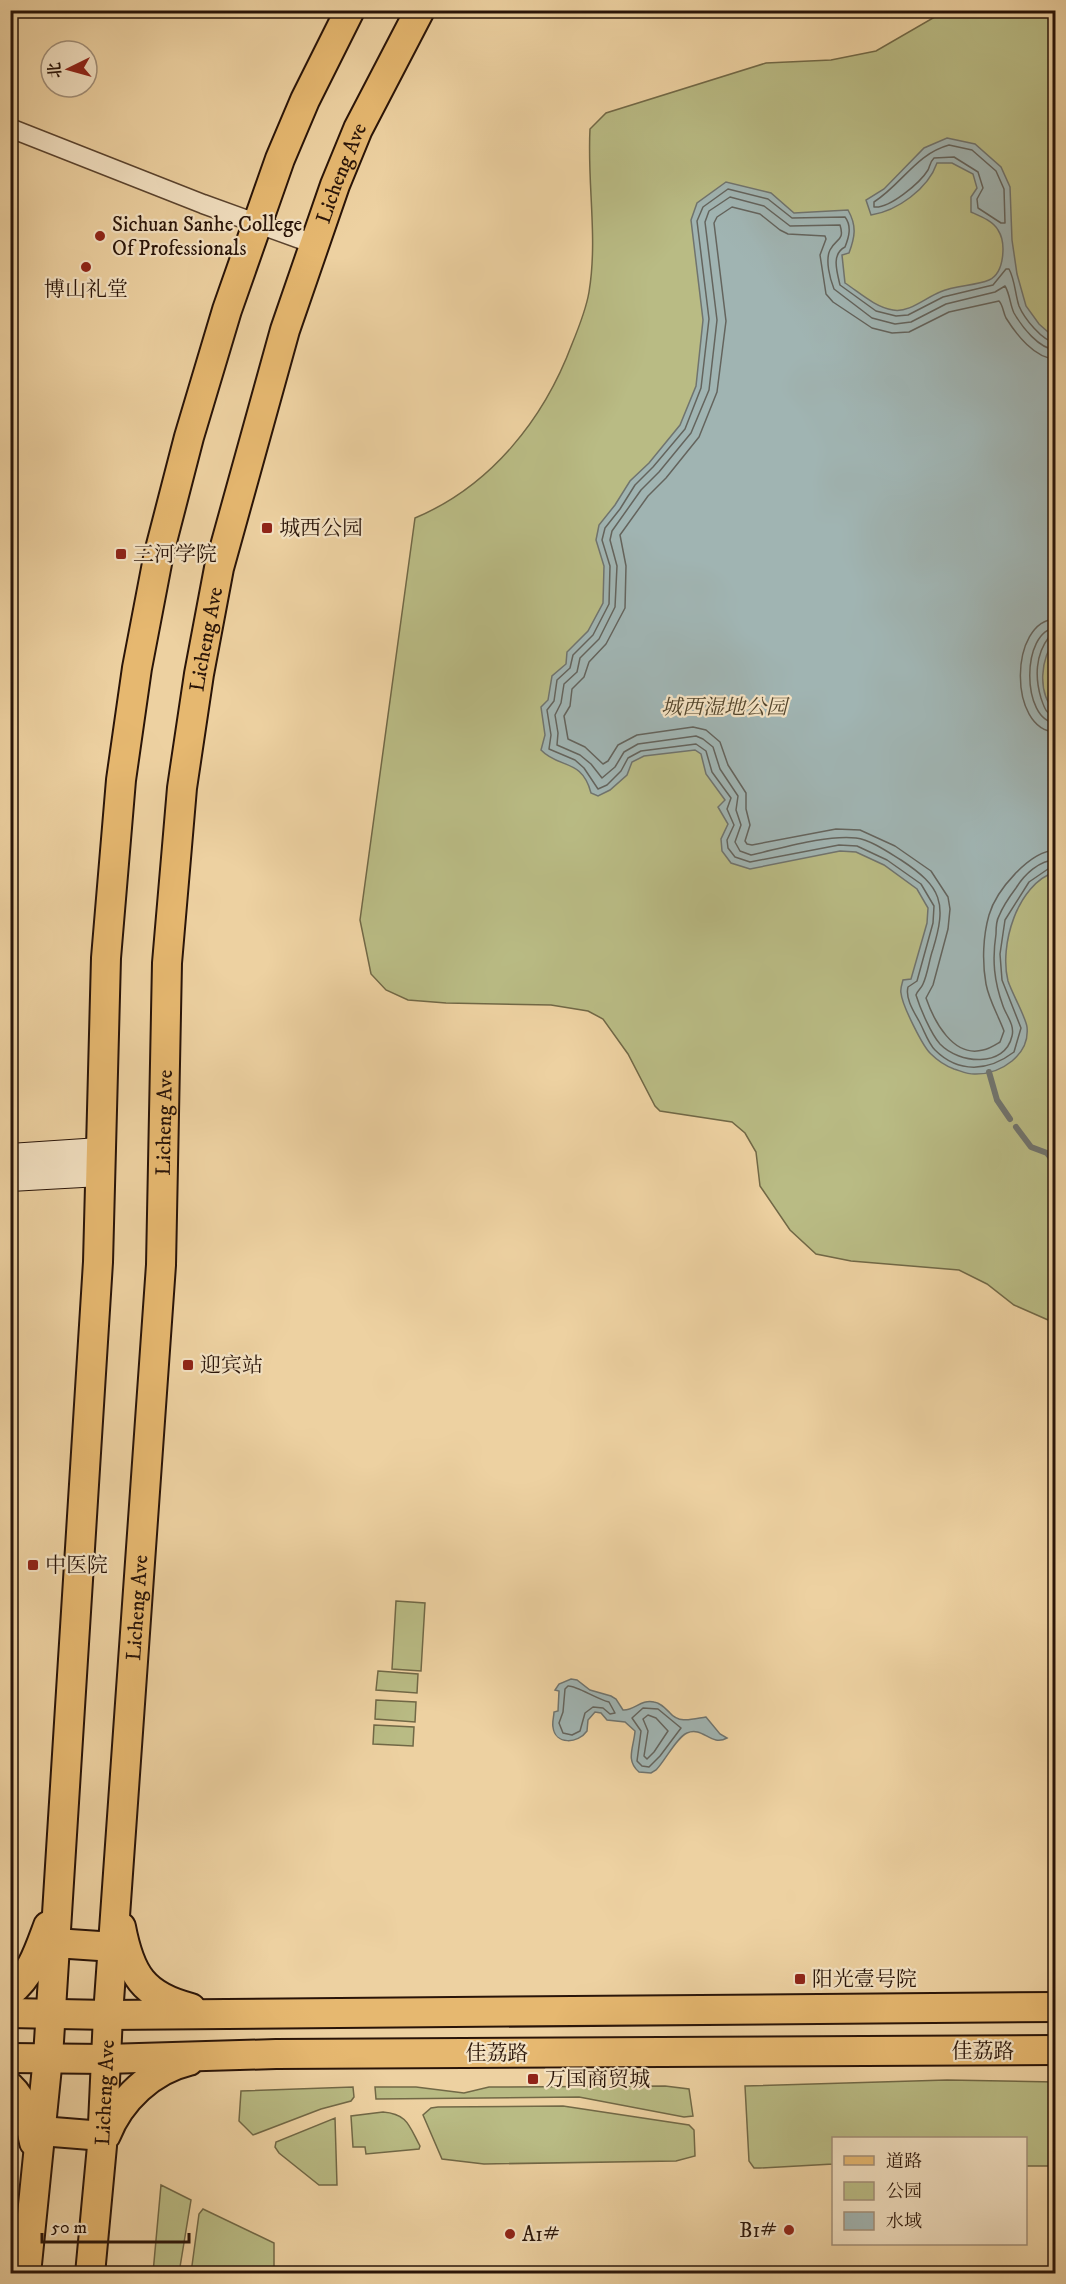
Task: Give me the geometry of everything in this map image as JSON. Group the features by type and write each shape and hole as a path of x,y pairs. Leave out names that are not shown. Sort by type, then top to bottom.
{"main road":[{"path":"26,2274 48,2057 98,1262 106,958 121,780 137,668 159,553 189,437 227,310 280,159 305,100 350,10"},
{"name":"Licheng Ave","path":"90,2274 102,2141 108,2015 161,1265 167,963 182,788 199,674 219,568 285,330 314,244 358,129 420,10"},
{"path":"10,1992 22,1981 38,1953 48,1926 58,1886"},
{"path":"117,1903 124,1944 131,1963 151,1992 187,2007 222,2015"},
{"path":"55,1943 114,1947"},
{"name":"佳荔路","path":"10,2013 222,2015 1056,2007"},
{"path":"275,2014 276,2054"},
{"name":"佳荔路","path":"10,2058 106,2059 276,2054 1056,2050"},
{"path":"41,2131 102,2141 122,2105 144,2083 180,2063 219,2055"},
{"path":"10,2087 23,2106 31,2128 38,2165"}],"street":[{"path":"10,128 314,244"},
{"path":"10,1157 100,1162"},
{"path":"10,1178 100,1162"}],"green space":[{"name":"城西湿地公园","path":"945,11 1055,11 1055,1323 1014,1305 987,1284 959,1270 851,1261 816,1254 790,1230 760,1186 756,1152 745,1133 732,1122 660,1111 655,1106 628,1054 603,1019 588,1011 551,1005 408,1000 386,990 371,974 360,920 415,518 468,488 491,469 530,424 560,372 584,312 592,272 590,129 606,113 766,63 831,60 876,51"},
{"path":"396,1601 425,1603 421,1671 392,1669"},
{"path":"378,1671 418,1674 417,1693 376,1690"},
{"path":"376,1700 416,1702 415,1722 375,1719"},
{"path":"374,1725 414,1727 413,1746 373,1744"},
{"path":"947,2080 1055,2082 1055,2166 1027,2166 1027,2137 832,2137 832,2164 754,2168 749,2161 745,2086"},
{"path":"665,2086 689,2089 693,2116 684,2117 579,2097 376,2099 375,2087 416,2087 464,2093 489,2087"},
{"path":"353,2087 354,2097 351,2101 321,2109 253,2135 239,2121 241,2091"},
{"path":"563,2106 689,2125 694,2130 695,2156 676,2161 484,2164 442,2159 423,2115 431,2108 438,2107"},
{"path":"383,2112 398,2115 407,2122 420,2146 419,2149 366,2154 365,2147 353,2147 351,2116"},
{"path":"335,2118 337,2185 319,2185 279,2153 275,2147 276,2142"},
{"path":"161,2185 191,2200 179,2273 153,2273"},
{"path":"203,2209 274,2243 274,2273 191,2273 199,2214"}],"water":[{"path":"947,138 975,144 1001,167 1010,187 1012,240 1017,274 1026,306 1039,324 1056,339 1056,638 1047,656 1043,675 1045,695 1055,712 1055,872 1030,889 1014,918 1009,934 1006,967 1008,981 1027,1027 1024,1046 1019,1054 1004,1067 995,1071 973,1074 951,1068 927,1050 902,999 903,980 911,979 927,923 928,908 917,889 884,865 856,852 840,851 750,869 731,863 722,851 721,839 728,824 718,807 725,800 706,774 701,754 695,750 644,756 632,762 627,775 610,790 598,796 591,793 582,774 576,769 555,760 541,750 545,735 541,707 548,700 552,676 566,664 567,652 588,631 603,603 604,566 596,540 599,525 630,481 649,463 680,425 696,386 703,320 691,220 697,203 726,182 771,193 794,213 848,210 853,221 854,232 849,253 842,255 845,283 880,306 893,310 905,309 946,290 989,280 1001,264 1003,249 1001,235 990,221 971,212 971,197 977,188 973,174 952,163 937,163 927,182 919,190 901,204 871,215 866,200 884,189 924,148"},
{"path":"571,1679 577,1680 590,1690 611,1696 616,1699 623,1710 649,1702 661,1705 678,1719 706,1717 720,1734 727,1738 716,1740 698,1732 687,1733 656,1770 651,1773 639,1772 631,1758 635,1731 625,1722 607,1720 601,1713 595,1712 588,1720 587,1731 578,1738 562,1740 555,1733 553,1721 554,1712 558,1711 559,1691 555,1690 559,1684"}],"waterway":[{"path":"989,1072 997,1100 1010,1119"},
{"path":"1016,1127 1031,1147 1047,1153 1056,1164"}],"place":[{"name":"Sichuan Sanhe College Of Professionals","path":"100,236"},
{"name":"博山礼堂","path":"86,267"},
{"name":"城西公园","path":"267,528"},
{"name":"三河学院","path":"121,554"},
{"name":"迎宾站","path":"188,1365"},
{"name":"中医院","path":"33,1565"},
{"name":"阳光壹号院","path":"800,1979"},
{"name":"万国商贸城","path":"533,2079"},
{"name":"B1#","path":"789,2230"},
{"name":"A1#","path":"510,2234"}]}
